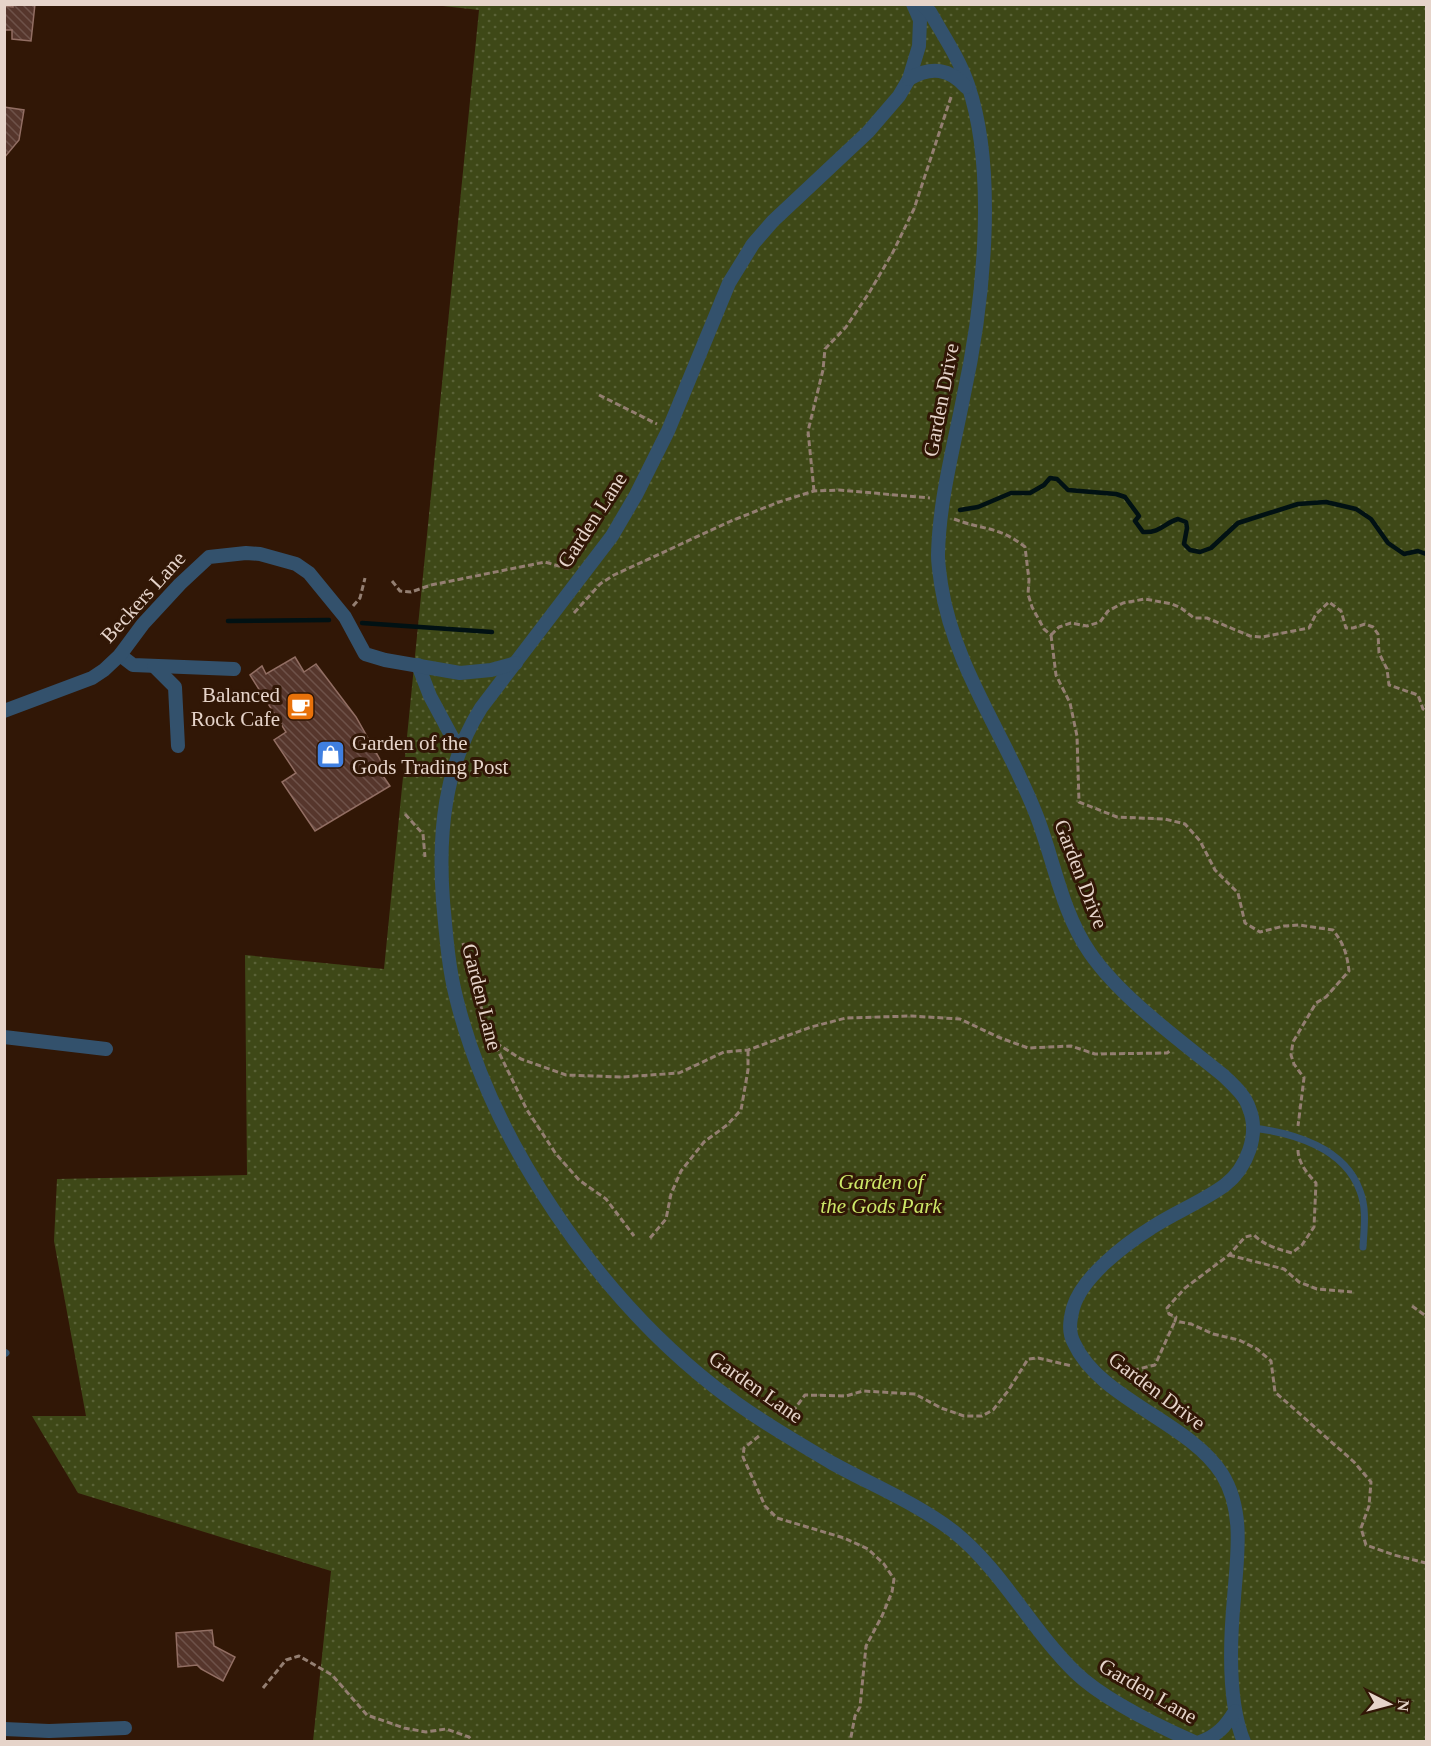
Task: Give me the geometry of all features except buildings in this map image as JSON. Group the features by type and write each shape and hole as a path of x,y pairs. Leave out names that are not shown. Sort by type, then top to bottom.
{"street":[{"name":"Garden Lane","path":"913,4 920,20 920,33 919,46 909,79 886,112 868,132 773,220 746,253 729,283 668,431 624,516 612,536 481,708 470,726 459,750 442,820 441,846 446,939 450,968 471,1048 485,1085 521,1157 595,1267 643,1323 718,1389 782,1433 898,1497 951,1530 984,1559 1044,1638 1077,1674 1127,1708 1194,1742"},
{"name":"Garden Drive","path":"922,4 930,12 968,82 976,112 983,166 982,275 971,358 941,514 938,559 949,622 959,650 1039,822 1060,892 1090,953 1119,987 1224,1076 1240,1092 1250,1108 1253,1128 1251,1150 1227,1184 1150,1228 1092,1275 1075,1302 1069,1322 1073,1342 1098,1376 1184,1437 1209,1458 1222,1474 1232,1495 1237,1515 1238,1545 1232,1670 1235,1712 1244,1742"},
{"path":"909,79 923,71 934,70 958,78 970,91"},
{"name":"Beckers Lane","path":"4,711 92,678 120,655 143,624 192,571 209,557 246,553 260,554 296,564 309,573 344,616 365,654 460,673 491,670 516,663"},
{"path":"120,655 133,665 234,669"},
{"path":"418,665 430,696 459,750"},
{"path":"154,666 175,687 178,746"},
{"path":"4,1037 106,1049"},
{"path":"1200,1742 1221,1731 1235,1712"},
{"path":"4,1729 49,1731 125,1728"}],"lane":[{"path":"1253,1128 1298,1137 1330,1153 1348,1171 1360,1190 1365,1213 1363,1247"}],"path":[{"path":"814,491 808,431 821,380 825,349 846,327 869,294 893,252 914,209 958,78"},
{"path":"599,395 668,431"},
{"path":"570,618 600,585 614,575 778,502 814,491 839,490 931,498 941,514 1011,535 1025,547 1029,580 1028,594 1032,608 1044,629 1051,635 1056,675 1070,703 1077,736 1079,802 1117,817 1165,819 1185,824 1200,841 1215,870 1238,893 1245,923 1260,932 1299,925 1334,930 1341,940 1346,951 1349,971 1326,997 1316,1003 1293,1042 1291,1055 1294,1064 1304,1078 1298,1155 1305,1171 1316,1183 1314,1227 1311,1234 1292,1252 1270,1247 1260,1242 1254,1235 1245,1237 1229,1255 1185,1288 1167,1308 1169,1314 1176,1317 1155,1365 1134,1370 1091,1368"},
{"path":"392,581 400,591 411,592 431,585 545,562 582,575 600,585"},
{"path":"344,616 360,598 364,578"},
{"path":"1051,635 1059,627 1071,622 1087,626 1100,622 1108,611 1123,603 1145,599 1172,604 1194,618 1207,618 1232,630 1262,637 1309,628 1316,614 1329,602 1341,611 1346,628 1365,624 1373,627 1378,634 1378,653 1387,669 1389,685 1418,695 1426,711"},
{"path":"405,814 423,834 426,867"},
{"path":"462,939 478,1000 494,1041 527,1110 556,1154 579,1179 606,1199 634,1236"},
{"path":"494,1041 521,1059 566,1075 622,1077 679,1073 724,1052 748,1050 811,1027 846,1018 911,1016 960,1019 1028,1048 1071,1046 1095,1054 1167,1053 1181,1041"},
{"path":"650,1238 666,1219 671,1194 681,1171 704,1142 727,1125 741,1110 748,1070 748,1050"},
{"path":"1229,1255 1284,1269 1299,1282 1317,1289 1352,1292"},
{"path":"1412,1306 1426,1316"},
{"path":"1175,1321 1239,1340 1257,1349 1270,1361 1275,1392 1354,1462 1371,1482 1369,1506 1361,1528 1366,1545 1426,1563"},
{"path":"263,1688 286,1660 299,1656 332,1675 367,1715 404,1728 426,1732 446,1729 469,1737 473,1742"}],"green space":[{"name":"Garden of the Gods Park","path":"434,5 1426,5 1426,1741 313,1741 331,1571 78,1493 32,1416 86,1416 54,1241 57,1179 247,1175 245,955 384,969 479,10"}],"waterway":[{"path":"960,510 978,507 1011,493 1030,493 1044,485 1050,478 1057,479 1068,490 1116,494 1125,497 1139,516 1135,521 1143,532 1154,531 1178,519 1186,522 1184,544 1190,550 1200,552 1211,548 1238,523 1298,504 1326,502 1356,509 1371,519 1388,543 1404,554 1418,551 1426,554"},
{"path":"228,621 329,620"},
{"path":"362,623 492,632"}],"place":[{"name":"Balanced Rock Cafe","path":"301,707"},
{"name":"Garden of the Gods Trading Post","path":"331,755"}]}
